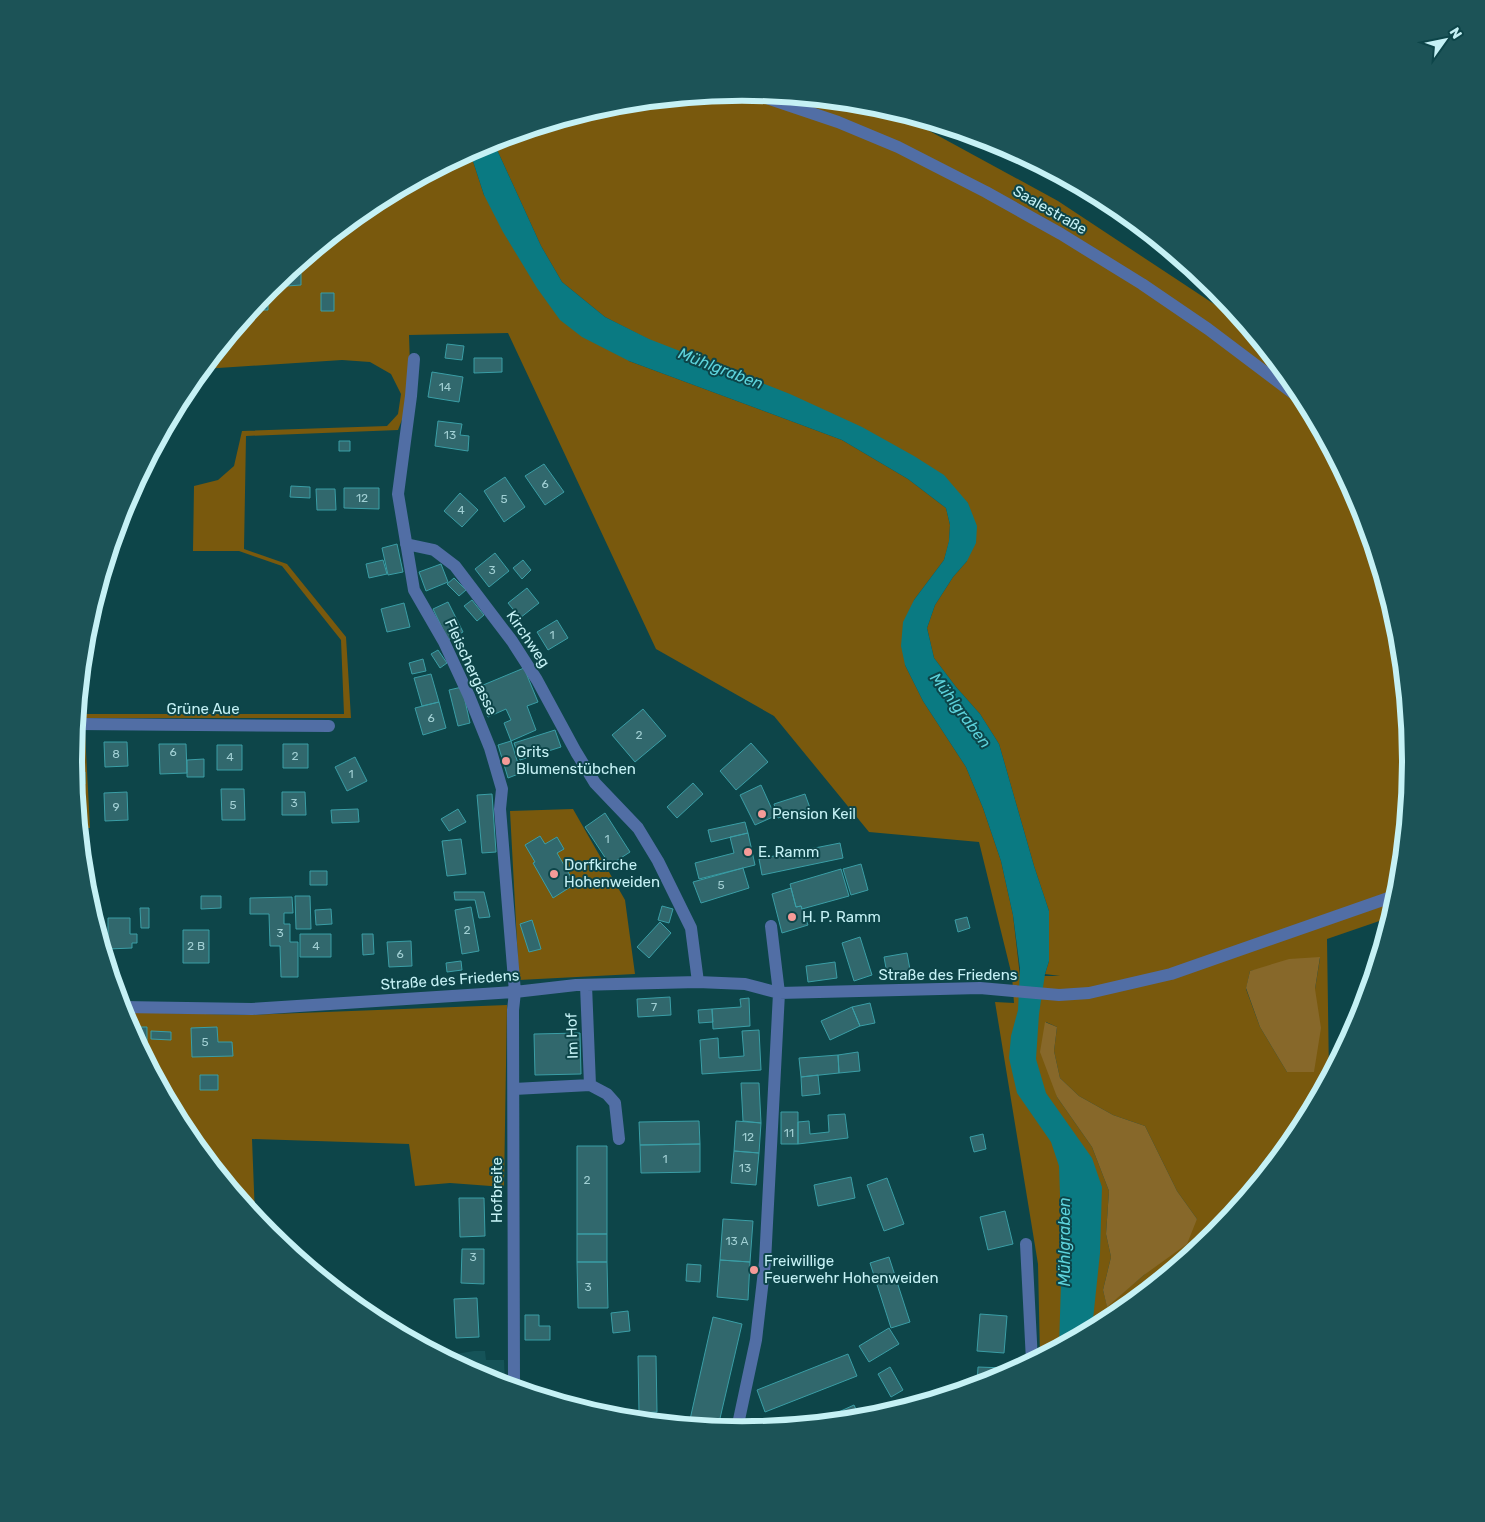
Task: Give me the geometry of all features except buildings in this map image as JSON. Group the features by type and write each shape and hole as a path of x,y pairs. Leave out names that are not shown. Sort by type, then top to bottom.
{"street":[{"name":"Saalestraße","path":"778,102 838,122 898,147 1020,211 1142,284 1208,329 1287,389"},
{"name":"Fleischergasse","path":"414,358 398,494 406,544 414,590 444,642 469,696 490,748 502,789 500,809 502,840 516,992"},
{"name":"Kirchweg","path":"406,544 434,550 455,566 512,642 537,680 595,783 638,828 658,860 691,928 698,982"},
{"name":"Grüne Aue","path":"84,724 329,726"},
{"name":"Straße des Friedens","path":"130,1007 252,1009 516,992 586,985 698,982 745,984 779,993 980,988 1059,995 1089,993 1171,974 1388,898"},
{"path":"739,1421 756,1340 765,1262 779,993 771,926"},
{"name":"Im Hof","path":"586,985 590,1085"},
{"name":"Hofbreite","path":"514,1380 513,1010 516,992"},
{"path":"514,1089 590,1085 607,1094 615,1103 619,1140"},
{"path":"1026,1244 1032,1354"}],"shaded area":[{"path":"699,102 786,102 829,107 913,123 1058,201 1230,316 1266,359 1291,394 1314,431 1352,508 1380,590 1390,632 1401,718 1401,804 1397,847 1383,920 1327,939 1329,1063 1297,1119 1219,1217 1178,1257 1144,1285 1109,1310 1040,1350 1038,1264 995,1002 1014,1003 1012,976 979,842 869,832 774,716 656,649 508,333 409,335 411,396 398,430 246,436 244,549 287,564 346,637 351,718 84,718 84,714 344,714 341,640 282,566 239,551 193,551 194,486 218,480 234,466 242,431 387,426 398,414 401,394 391,374 370,362 342,360 212,368 246,326 276,294 341,237 413,189 472,159 484,195 629,361 842,440 908,479 946,508 950,525 949,542 944,560 914,600 905,665 923,701 966,767 983,808 1001,861 1013,915 1020,976 1060,976 1045,974 1049,961 1049,911 999,744 980,714 934,658 927,628 935,605 953,577 967,561 968,503 605,317 562,282 541,246 496,149 530,136 572,123 614,114","holes":["1320,958 1315,989 1314,1072 1287,1072 1260,1027 1246,989 1250,971","1046,1022 1057,1027 1054,1051 1060,1078 1079,1096 1113,1115 1145,1126 1177,1191 1197,1219 1144,1275 1107,1306 1103,1290 1111,1257 1106,1234 1109,1191 1092,1147 1057,1097"]},
{"path":"83,732 85,732 90,828 86,828 84,804 82,761"},
{"path":"573,809 625,900 635,974 519,980 510,811"},
{"path":"1320,957 1315,989 1321,1028 1314,1072 1287,1072 1260,1027 1246,988 1250,971 1289,959"},
{"path":"507,1005 504,1187 450,1183 415,1186 409,1144 252,1139 255,1205 219,1163 194,1128 171,1091 132,1012 246,1015"},
{"path":"1045,1022 1057,1027 1054,1051 1060,1078 1079,1096 1113,1115 1145,1126 1177,1191 1197,1219 1187,1244 1144,1275 1107,1307 1103,1290 1111,1257 1106,1234 1109,1191 1092,1147 1057,1097 1040,1052"},
{"path":"485,1351 486,1360 504,1360 505,1377 490,1371 454,1354"}],"water":[{"name":"Mühlgraben","path":"496,149 541,246 562,282 605,317 649,339 790,394 862,427 944,475 968,503 977,526 976,543 967,561 953,577 935,605 927,628 934,658 980,714 999,744 1049,911 1049,961 1045,974 1039,1014 1036,1059 1046,1093 1092,1158 1102,1187 1100,1253 1093,1320 1059,1340 1062,1251 1059,1166 1051,1142 1017,1093 1009,1058 1011,1036 1018,1010 1020,969 1013,915 1001,861 983,808 966,767 923,701 905,665 901,646 903,622 914,600 944,560 949,541 950,525 946,508 908,479 842,440 629,361 582,337 560,320 537,288 503,232 484,195 472,159"}],"place":[{"name":"Grits Blumenstübchen","path":"506,761"},
{"name":"Pension Keil","path":"762,814"},
{"name":"E. Ramm","path":"748,852"},
{"name":"Dorfkirche Hohenweiden","path":"554,874"},
{"name":"H. P. Ramm","path":"792,917"},
{"name":"Freiwillige Feuerwehr Hohenweiden","path":"754,1270"}]}
